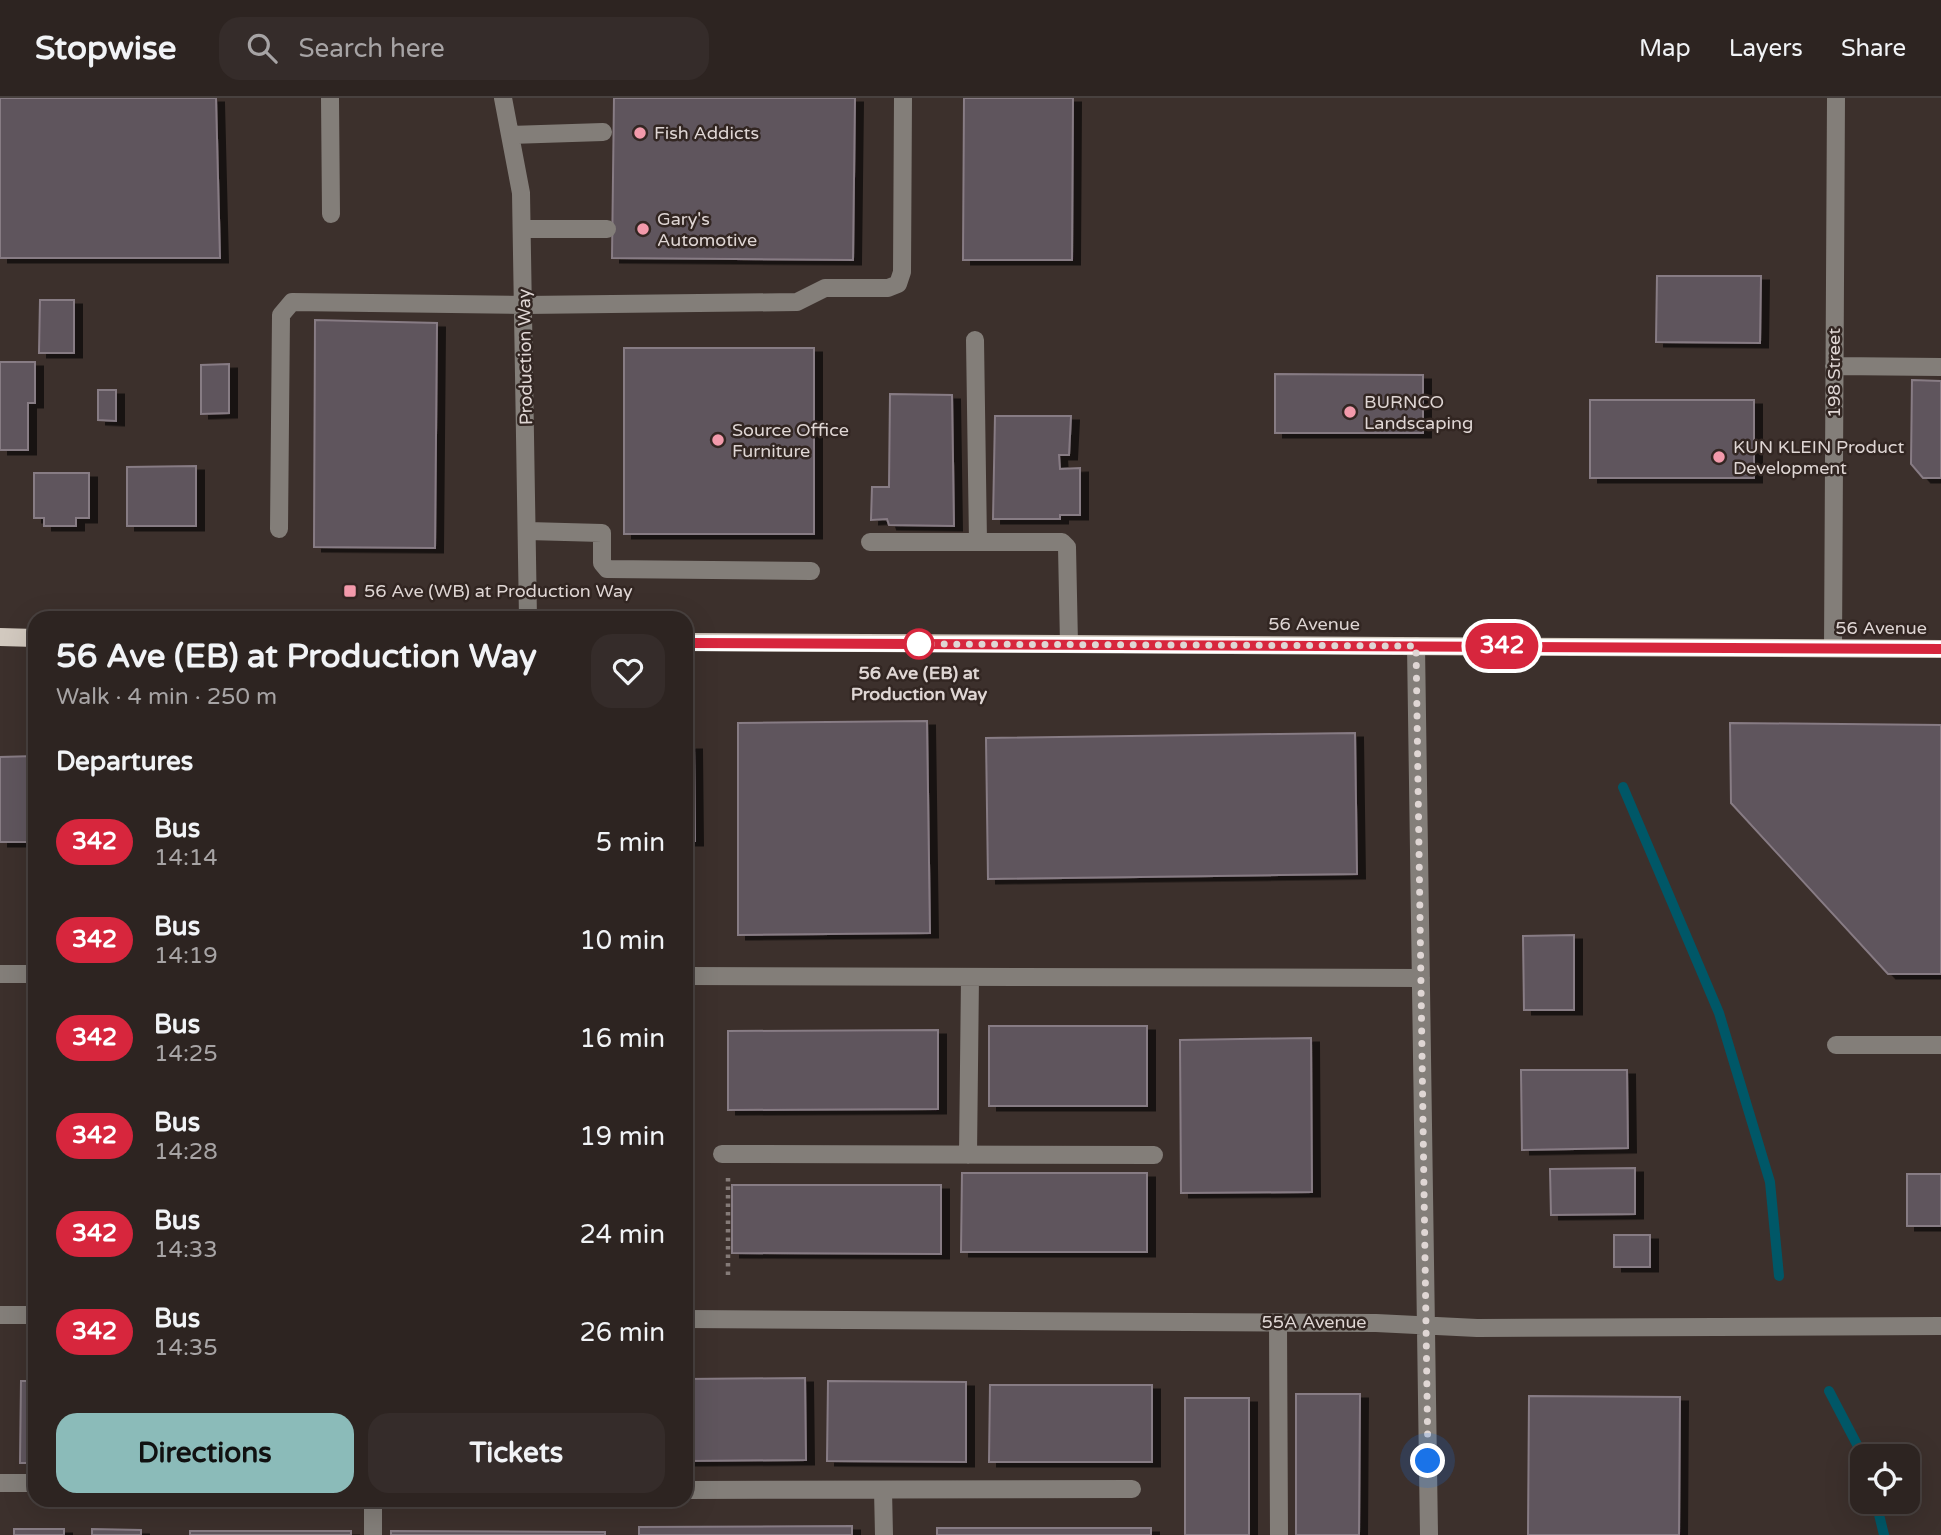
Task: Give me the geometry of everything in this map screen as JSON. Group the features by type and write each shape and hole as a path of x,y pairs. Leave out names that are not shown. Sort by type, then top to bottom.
{"main road":[{"path":"0,637 28,638"},
{"name":"56 Avenue","path":"693,642 1941,649"}],"street":[{"path":"330,98 331,214"},
{"name":"Production Way","path":"503,98 521,193 525,305 528,611"},
{"path":"279,529 281,315 286,306 302,300 525,305 797,302 825,288 888,288 898,284 902,272 903,98"},
{"name":"198 Street","path":"1833,648 1836,98"},
{"path":"510,135 603,132"},
{"path":"522,229 607,229"},
{"path":"975,340 978,542"},
{"path":"1835,366 1941,367"},
{"path":"528,531 602,533 602,563 607,569 811,571"},
{"path":"870,542 1065,544 1069,644"},
{"path":"1416,646 1429,1535"},
{"path":"0,974 28,974"},
{"path":"693,976 1421,978"},
{"path":"968,1155 970,976"},
{"path":"1836,1045 1941,1045"},
{"path":"725,1154 1154,1156"},
{"path":"0,1315 28,1315"},
{"name":"55A Avenue","path":"693,1318 1426,1323 1477,1328 1941,1326"},
{"path":"1278,1322 1279,1535"},
{"path":"0,1483 28,1483"},
{"path":"693,1490 1132,1489"},
{"path":"883,1490 884,1535"},
{"path":"373,1507 373,1535"}],"path":[{"path":"725,1154 728,1276"}],"building":[{"path":"0,98 216,98 220,258 0,258"},
{"path":"614,98 855,98 853,260 612,258"},
{"path":"964,98 1073,98 1072,260 963,260"},
{"path":"1657,276 1761,276 1760,343 1656,342"},
{"path":"40,300 74,300 74,353 39,353"},
{"path":"315,320 437,323 435,548 314,547"},
{"path":"624,348 814,348 814,534 624,534"},
{"path":"0,362 35,362 35,403 28,403 28,450 0,450"},
{"path":"229,364 229,413 201,414 201,365"},
{"path":"1275,374 1423,375 1423,433 1275,433"},
{"path":"1912,380 1941,381 1941,478 1923,478 1911,464"},
{"path":"98,390 116,390 116,421 98,420"},
{"path":"890,394 952,395 954,526 889,525 887,519 871,520 872,487 889,487"},
{"path":"1590,400 1754,400 1754,478 1590,478"},
{"path":"995,416 1071,416 1069,455 1059,455 1060,469 1080,468 1080,515 1060,515 1060,519 993,519"},
{"path":"196,466 196,526 127,526 127,467"},
{"path":"34,473 89,473 89,518 76,518 76,526 44,526 44,518 34,518"},
{"path":"927,721 930,933 738,935 738,723"},
{"path":"1730,723 1941,725 1941,974 1888,974 1731,803"},
{"path":"1355,733 1357,874 988,879 986,738"},
{"path":"693,745 694,745 693,841"},
{"path":"28,756 28,842 0,842 0,757"},
{"path":"1574,935 1574,1010 1524,1010 1523,936"},
{"path":"989,1026 1147,1026 1147,1106 989,1106"},
{"path":"938,1030 938,1109 728,1110 728,1031"},
{"path":"1311,1038 1312,1192 1181,1193 1180,1040"},
{"path":"1521,1070 1627,1070 1628,1148 1522,1150"},
{"path":"1635,1168 1635,1214 1551,1215 1550,1169"},
{"path":"962,1173 1147,1173 1147,1252 961,1252"},
{"path":"1907,1174 1941,1174 1941,1226 1907,1226"},
{"path":"732,1185 941,1185 941,1254 732,1253"},
{"path":"1614,1235 1650,1235 1650,1267 1614,1267"},
{"path":"805,1378 806,1460 693,1461 693,1379"},
{"path":"21,1381 28,1381 28,1463 20,1463"},
{"path":"828,1381 966,1382 966,1462 827,1461"},
{"path":"990,1385 1152,1385 1152,1462 989,1462"},
{"path":"1296,1394 1360,1394 1359,1535 1296,1535"},
{"path":"1529,1396 1680,1397 1679,1535 1528,1535"},
{"path":"1185,1398 1249,1398 1249,1535 1185,1535"},
{"path":"852,1526 852,1535 639,1535 639,1527"},
{"path":"937,1528 1151,1528 1151,1535 937,1535"},
{"path":"14,1529 64,1529 64,1535 14,1535"},
{"path":"92,1529 141,1530 141,1535 92,1535"},
{"path":"190,1531 351,1531 351,1535 190,1535"},
{"path":"391,1531 605,1532 605,1535 391,1535"}],"waterway":[{"path":"1623,787 1719,1013 1770,1182 1779,1276"},
{"path":"1829,1391 1857,1444"},
{"path":"1879,1514 1884,1535"}],"bus line":[{"name":"342","path":"693,643 1941,649"}],"place":[{"name":"Fish Addicts","path":"640,133"},
{"name":"Gary's Automotive","path":"643,229"},
{"name":"BURNCO Landscaping","path":"1350,412"},
{"name":"Source Office Furniture","path":"718,440"},
{"name":"KUN KLEIN Product Development","path":"1719,457"},
{"name":"56 Ave (WB) at Production Way","path":"350,591"},
{"name":"56 Ave (EB) at Production Way","path":"919,644"}],"route":[{"path":"919,644 1416,646 1428,1461"}]}
